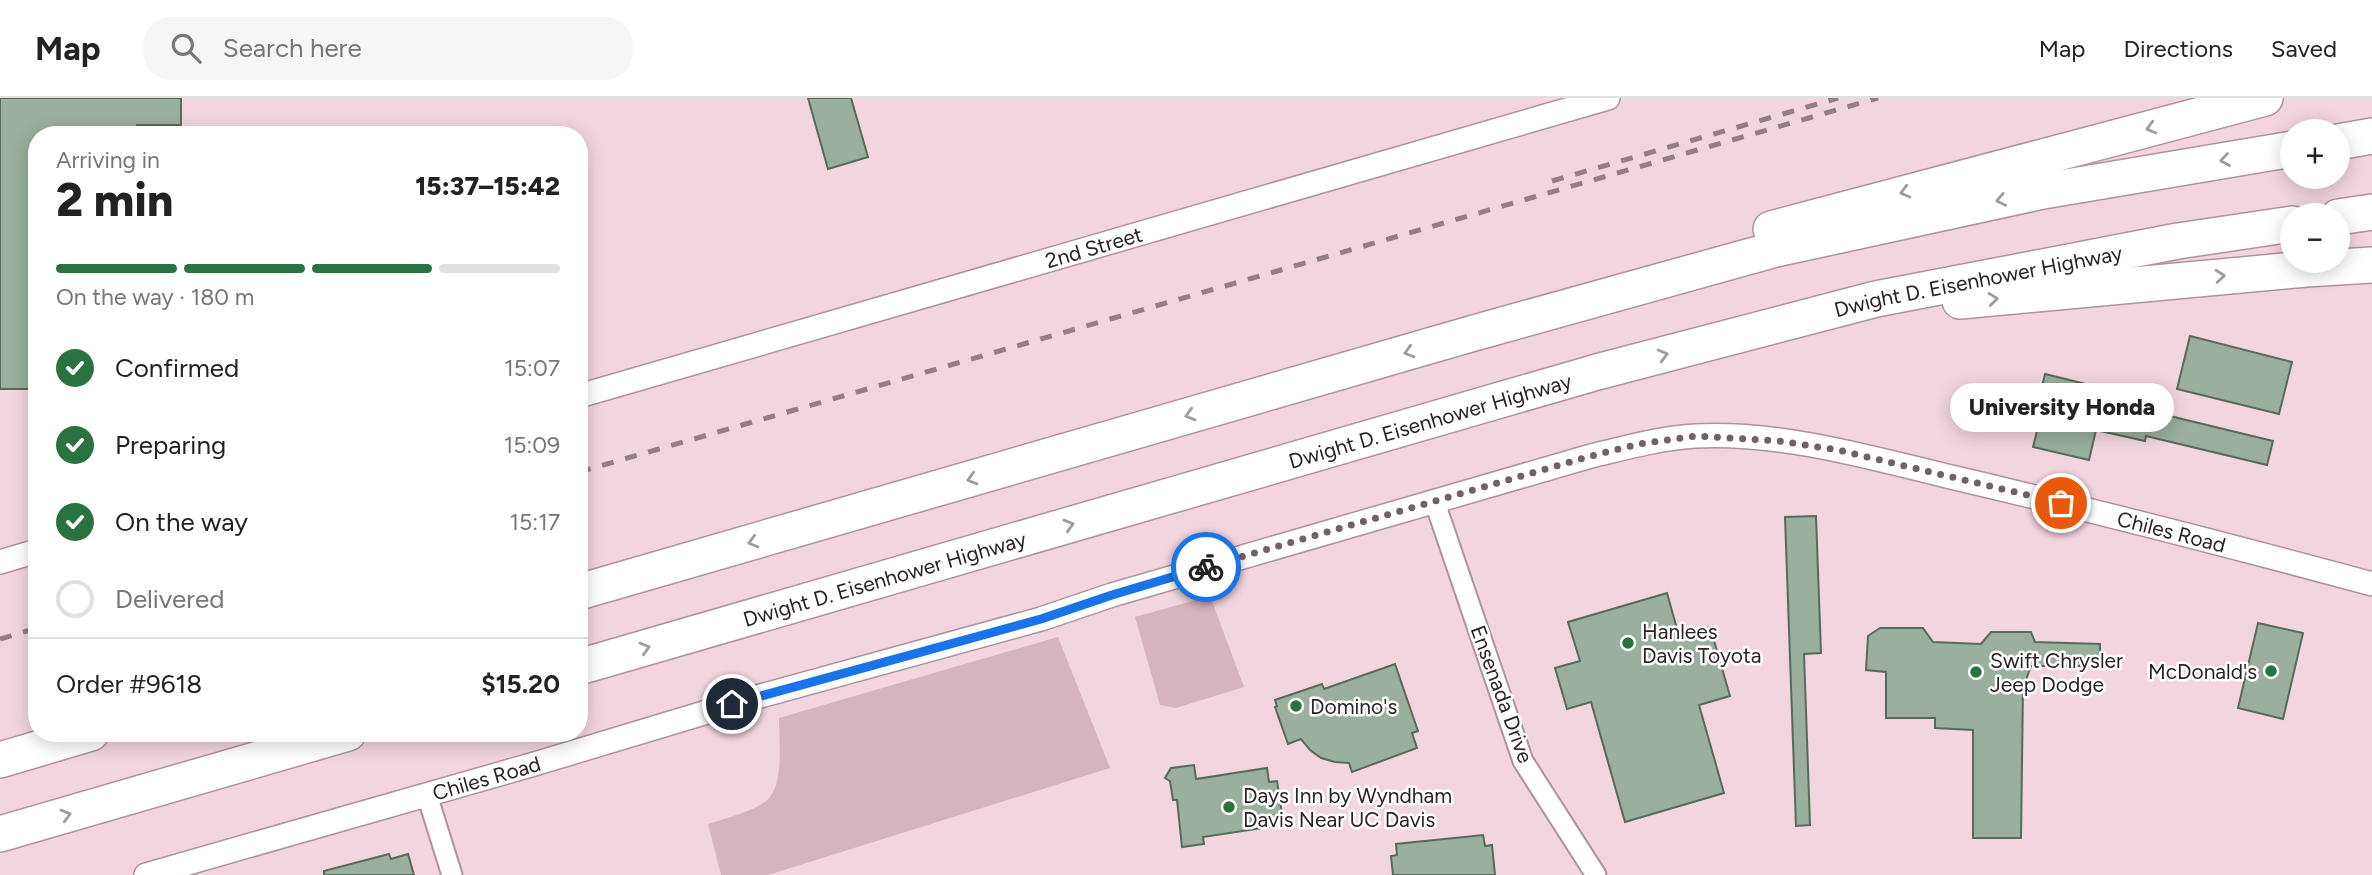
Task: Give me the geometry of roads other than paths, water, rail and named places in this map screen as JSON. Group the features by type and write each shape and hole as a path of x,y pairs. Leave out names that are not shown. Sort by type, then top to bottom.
{"highway":[{"path":"1474,333 1625,283 1786,223 2265,98"},
{"path":"2350,140 2372,136"},
{"path":"588,589 1474,333 1776,249 2043,191 2280,151"},
{"path":"2350,215 2372,212"},
{"name":"Dwight D. Eisenhower Highway","path":"588,664 1597,372 1876,299 2178,241 2280,226"},
{"path":"1876,299 1974,302 2109,286 2372,265"},
{"path":"0,760 61,742"},
{"path":"0,834 317,742"}],"street":[{"name":"2nd Street","path":"588,393 1608,98"},
{"name":"Chiles Road","path":"146,875 757,697 1041,619 1112,595 1434,500 1639,444 1695,436 1779,441 1838,450 2087,509 2372,584"},
{"name":"Ensenada Drive","path":"1434,500 1522,761 1596,875"},
{"path":"0,562 28,554"},
{"path":"427,795 452,875"}],"railway":[{"path":"1552,181 1838,98"},
{"path":"588,469 1878,98"},
{"path":"0,639 28,631"}],"place":[{"name":"University Honda","path":"2061,503"},
{"name":"Hanlees Davis Toyota","path":"1628,643"},
{"name":"McDonald's","path":"2271,671"},
{"name":"Swift Chrysler Jeep Dodge","path":"1976,672"},
{"name":"Domino's","path":"1296,706"},
{"name":"Days Inn by Wyndham Davis Near UC Davis","path":"1229,807"}]}
